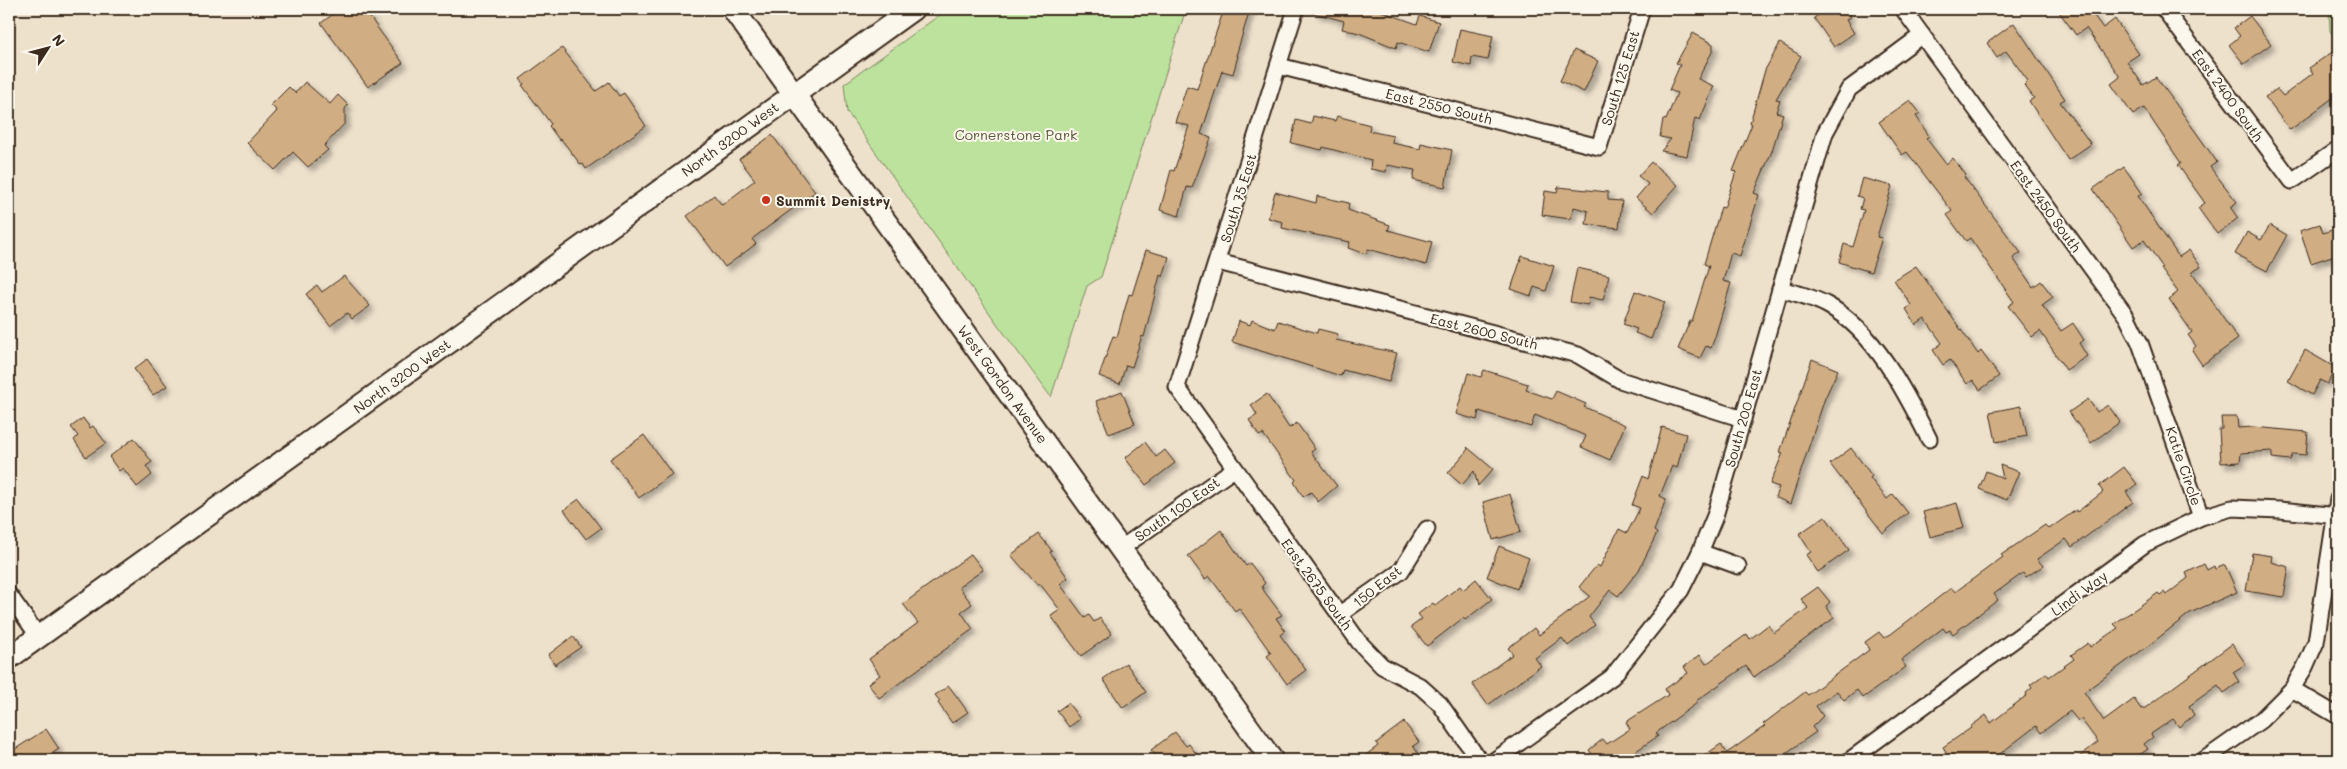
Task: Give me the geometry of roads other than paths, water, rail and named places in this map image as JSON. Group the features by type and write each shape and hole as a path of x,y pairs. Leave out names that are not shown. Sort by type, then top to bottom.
{"street":[{"name":"West Gordon Avenue","path":"733,9 1272,760"},
{"name":"North 3200 West","path":"9,658 913,9"},
{"name":"South 75 East","path":"1177,387 1218,262 1296,9"},
{"name":"South 125 East","path":"1599,147 1642,9"},
{"name":"East 2450 South","path":"1902,9 2127,317 2140,343 2166,416"},
{"name":"East 2400 South","path":"2164,9 2292,181 2338,149"},
{"name":"South 200 East","path":"1495,760 1612,677 1681,590 1715,516 1825,133 1850,89 1922,35"},
{"name":"East 2550 South","path":"1278,66 1599,147"},
{"name":"East 2600 South","path":"1218,262 1578,355 1620,380 1743,419"},
{"path":"1780,289 1802,294 1828,306 1852,323 1880,355 1911,404 1929,439"},
{"name":"East 2675 South","path":"1177,387 1359,642 1382,666 1420,686 1440,704 1479,760"},
{"name":"Katie Circle","path":"2166,416 2202,517"},
{"name":"South 100 East","path":"1120,549 1234,469"},
{"path":"2204,760 2261,720 2292,689 2306,667 2316,642 2337,516 2338,499"},
{"name":"Lindi Way","path":"1850,760 2145,544 2202,517 2232,508 2280,510 2337,516"},
{"name":"150 East","path":"1340,614 1401,571 1427,530"},
{"path":"1700,552 1738,566"},
{"path":"9,595 39,637"},
{"path":"2292,689 2338,716"}],"place":[{"name":"Summit Denistry","path":"766,200"}],"park label":[{"name":"Cornerstone Park","path":"1016,134"}]}
